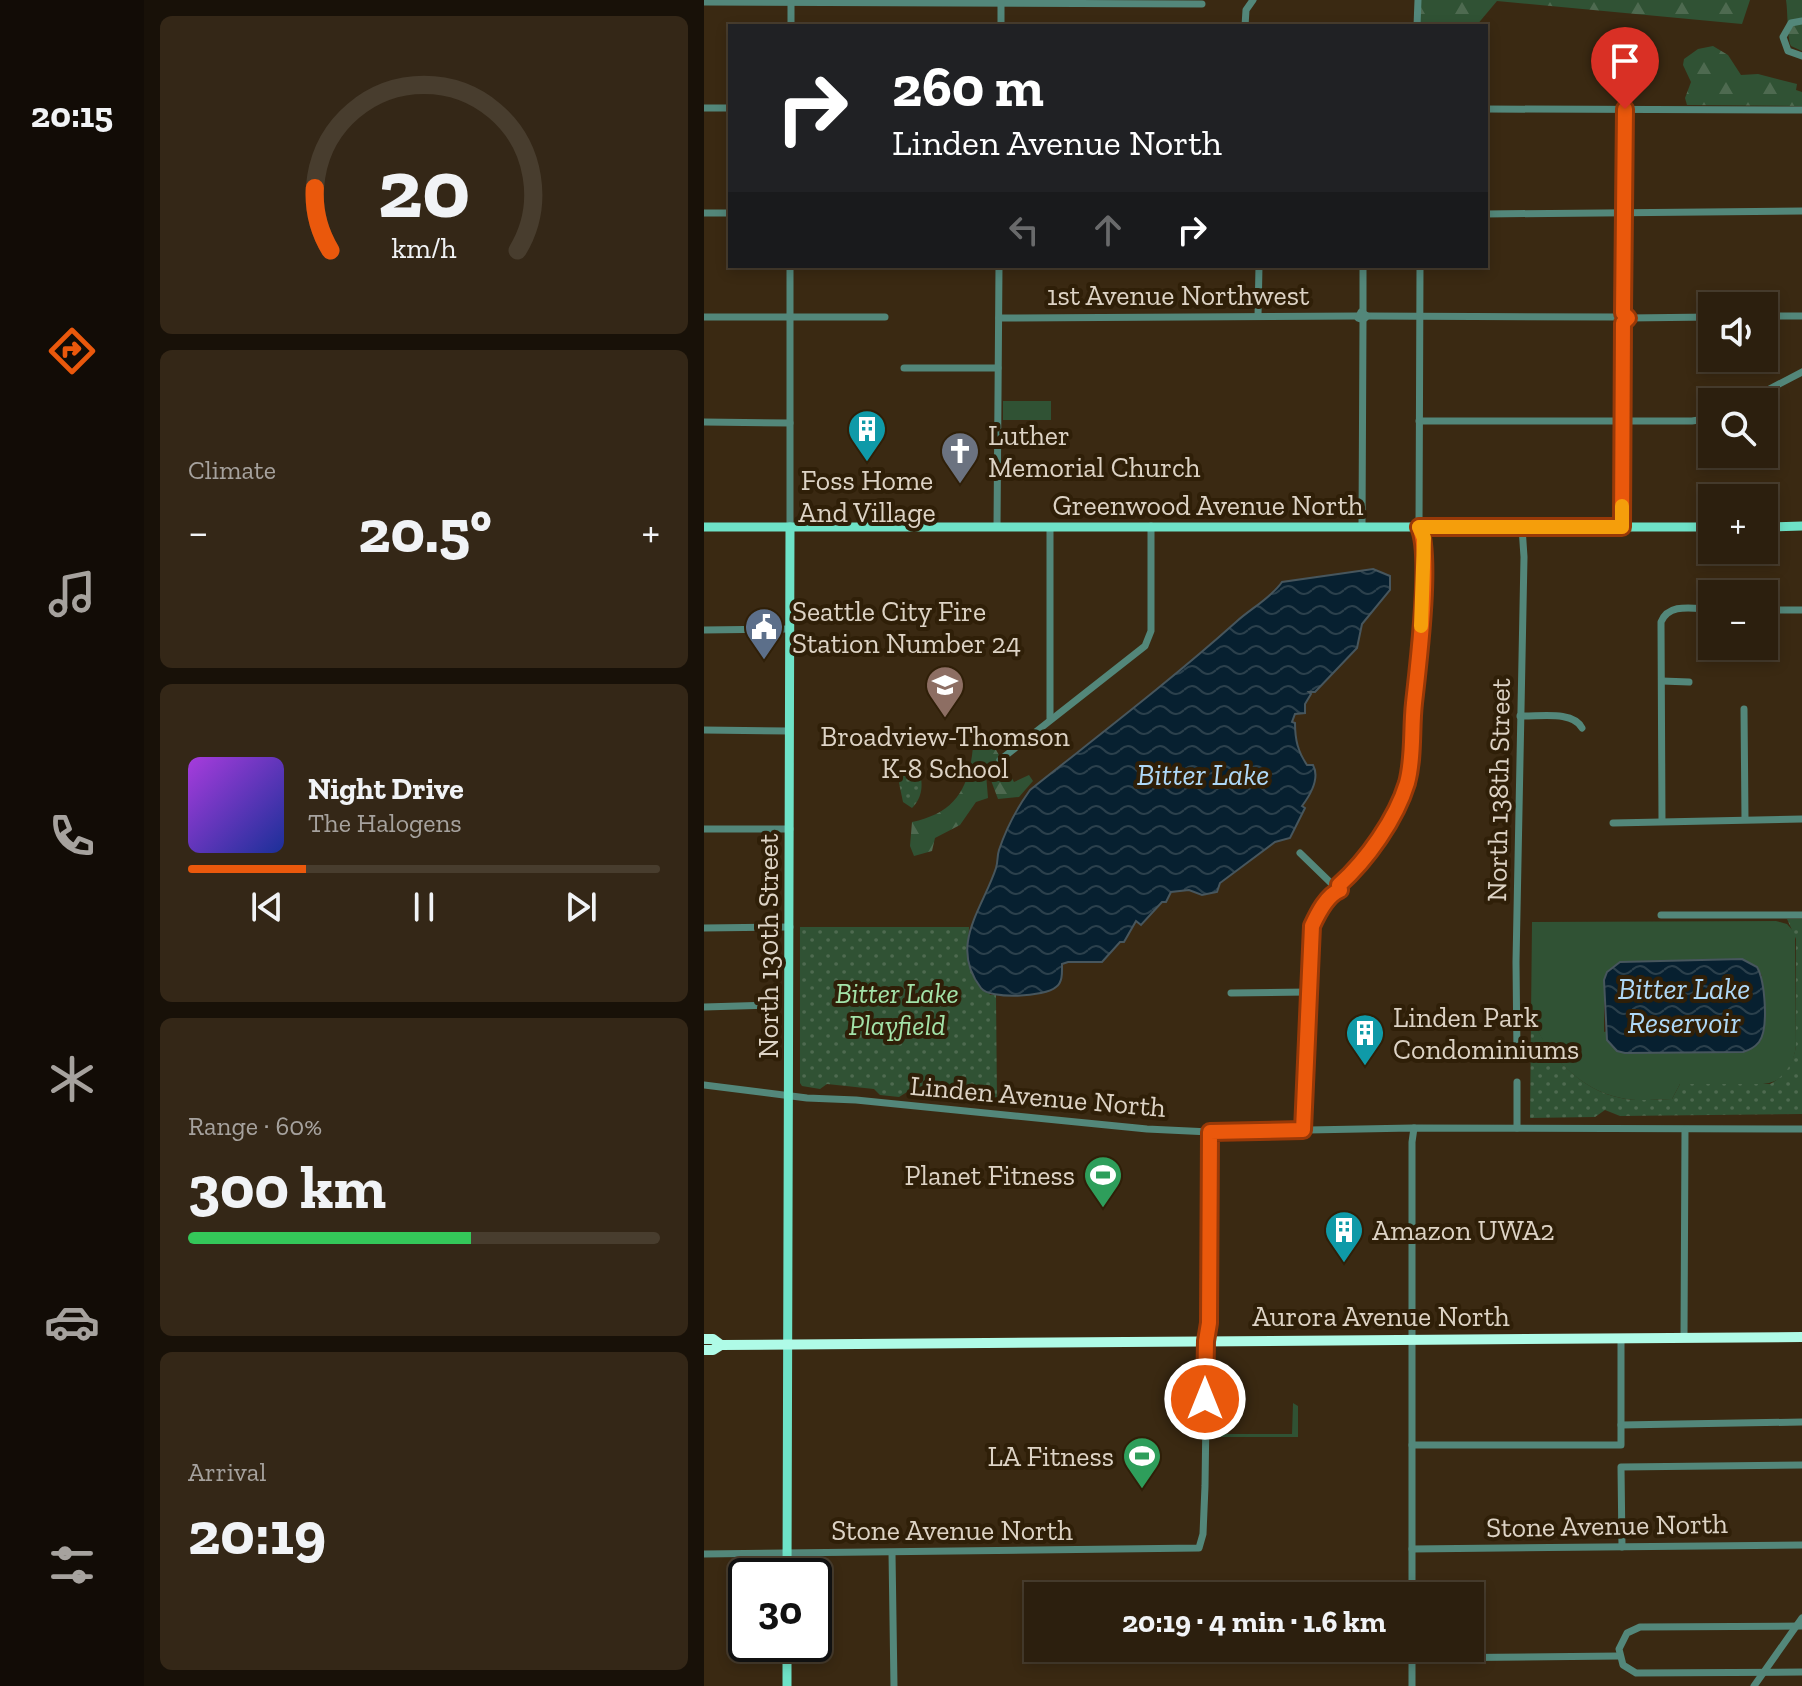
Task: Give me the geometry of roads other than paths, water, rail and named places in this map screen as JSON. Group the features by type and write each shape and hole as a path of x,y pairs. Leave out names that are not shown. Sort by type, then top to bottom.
{"highway":[{"name":"Aurora Avenue North","path":"704,1350 713,1350 721,1345 1802,1337"},
{"name":"Aurora Avenue North","path":"704,1339 713,1339 721,1345"}],"main road":[{"path":"1778,527 1802,526"},
{"name":"Greenwood Avenue North","path":"704,527 1698,527"},
{"name":"North 130th Street","path":"787,1558 790,527"},
{"path":"787,1662 787,1686"}],"street":[{"path":"1245,24 1246,10 1253,0"},
{"path":"1417,24 1418,0"},
{"path":"791,1 791,24"},
{"path":"704,2 1202,4"},
{"path":"1001,2 1001,24"},
{"path":"1802,21 1791,23 1783,37 1788,51 1802,56"},
{"path":"704,108 728,108"},
{"path":"1488,109 1802,110"},
{"path":"1622,527 1625,109"},
{"path":"1488,214 1802,211"},
{"path":"704,213 728,213"},
{"name":"North 130th Street","path":"790,268 790,527"},
{"path":"997,527 999,268"},
{"path":"1258,316 1259,268"},
{"path":"1362,526 1363,268"},
{"path":"1303,1130 1312,926 1335,887 1353,873 1373,846 1407,784 1423,600 1424,538 1419,527 1420,268"},
{"name":"1st Avenue Northwest","path":"999,318 1420,315 1698,317"},
{"path":"1778,316 1802,316"},
{"path":"704,317 885,317"},
{"path":"904,368 998,368"},
{"path":"1772,388 1802,372"},
{"path":"1419,421 1698,420"},
{"path":"704,422 790,423"},
{"path":"1000,760 1148,642 1151,631 1151,526"},
{"path":"1050,527 1050,718"},
{"name":"North 138th Street","path":"1517,1054 1522,527"},
{"path":"1662,821 1661,622 1666,613 1673,609 1698,609"},
{"path":"1778,610 1802,610"},
{"path":"704,630 789,629"},
{"path":"1662,681 1689,682"},
{"path":"1744,709 1745,819"},
{"path":"1520,716 1571,717 1577,719 1582,728"},
{"path":"704,730 789,731"},
{"path":"1613,823 1802,819"},
{"path":"704,829 790,829"},
{"path":"1300,853 1335,887"},
{"path":"1661,915 1802,915"},
{"path":"704,928 790,927"},
{"path":"1231,993 1308,992"},
{"path":"704,1007 773,1005"},
{"path":"1517,1082 1517,1128"},
{"name":"Linden Avenue North","path":"704,1085 1108,1126 1210,1132 1414,1128 1802,1129"},
{"path":"1412,1582 1414,1128"},
{"path":"1684,1338 1685,1130"},
{"path":"1206,1341 1209,1323 1210,1132"},
{"path":"1412,1445 1621,1445 1621,1339"},
{"name":"Stone Avenue North","path":"704,1554 1199,1548 1203,1534 1205,1486 1206,1341"},
{"path":"1621,1425 1802,1422"},
{"path":"1622,1547 1621,1467 1802,1465"},
{"name":"Stone Avenue North","path":"1412,1549 1802,1545"},
{"path":"892,1553 894,1686"},
{"path":"1754,1686 1802,1618"},
{"path":"1799,1626 1640,1627 1627,1633 1621,1642 1619,1656 1628,1669 1636,1673 1802,1672"},
{"path":"1484,1657 1619,1656"},
{"path":"1412,1662 1412,1686"}],"water":[{"name":"Bitter Lake","path":"1373,569 1390,576 1390,590 1362,624 1357,648 1315,692 1309,692 1305,713 1295,714 1292,722 1295,723 1301,755 1307,765 1313,765 1316,775 1302,806 1305,808 1290,838 1275,842 1220,883 1217,892 1202,895 1189,890 1171,892 1166,902 1162,902 1141,925 1136,921 1124,942 1120,942 1102,962 1062,964 1060,982 1050,990 1006,996 981,988 968,957 971,927 996,868 1005,834 1030,790 1134,708 1282,582"},
{"name":"Bitter Lake Reservoir","path":"1742,959 1757,967 1764,993 1764,1027 1759,1042 1752,1048 1743,1052 1625,1053 1617,1051 1607,1040 1604,980 1607,972 1620,962"}],"place":[{"name":"Foss Home And Village","path":"867,463"},
{"name":"Luther Memorial Church","path":"960,485"},
{"name":"Seattle City Fire Station Number 24","path":"764,661"},
{"name":"Broadview-Thomson K-8 School","path":"945,719"},
{"name":"Linden Park Condominiums","path":"1365,1067"},
{"name":"Planet Fitness","path":"1103,1209"},
{"name":"Amazon UWA2","path":"1344,1264"},
{"name":"LA Fitness","path":"1142,1490"}],"park label":[{"name":"Bitter Lake Playfield","path":"897,1009"}]}
